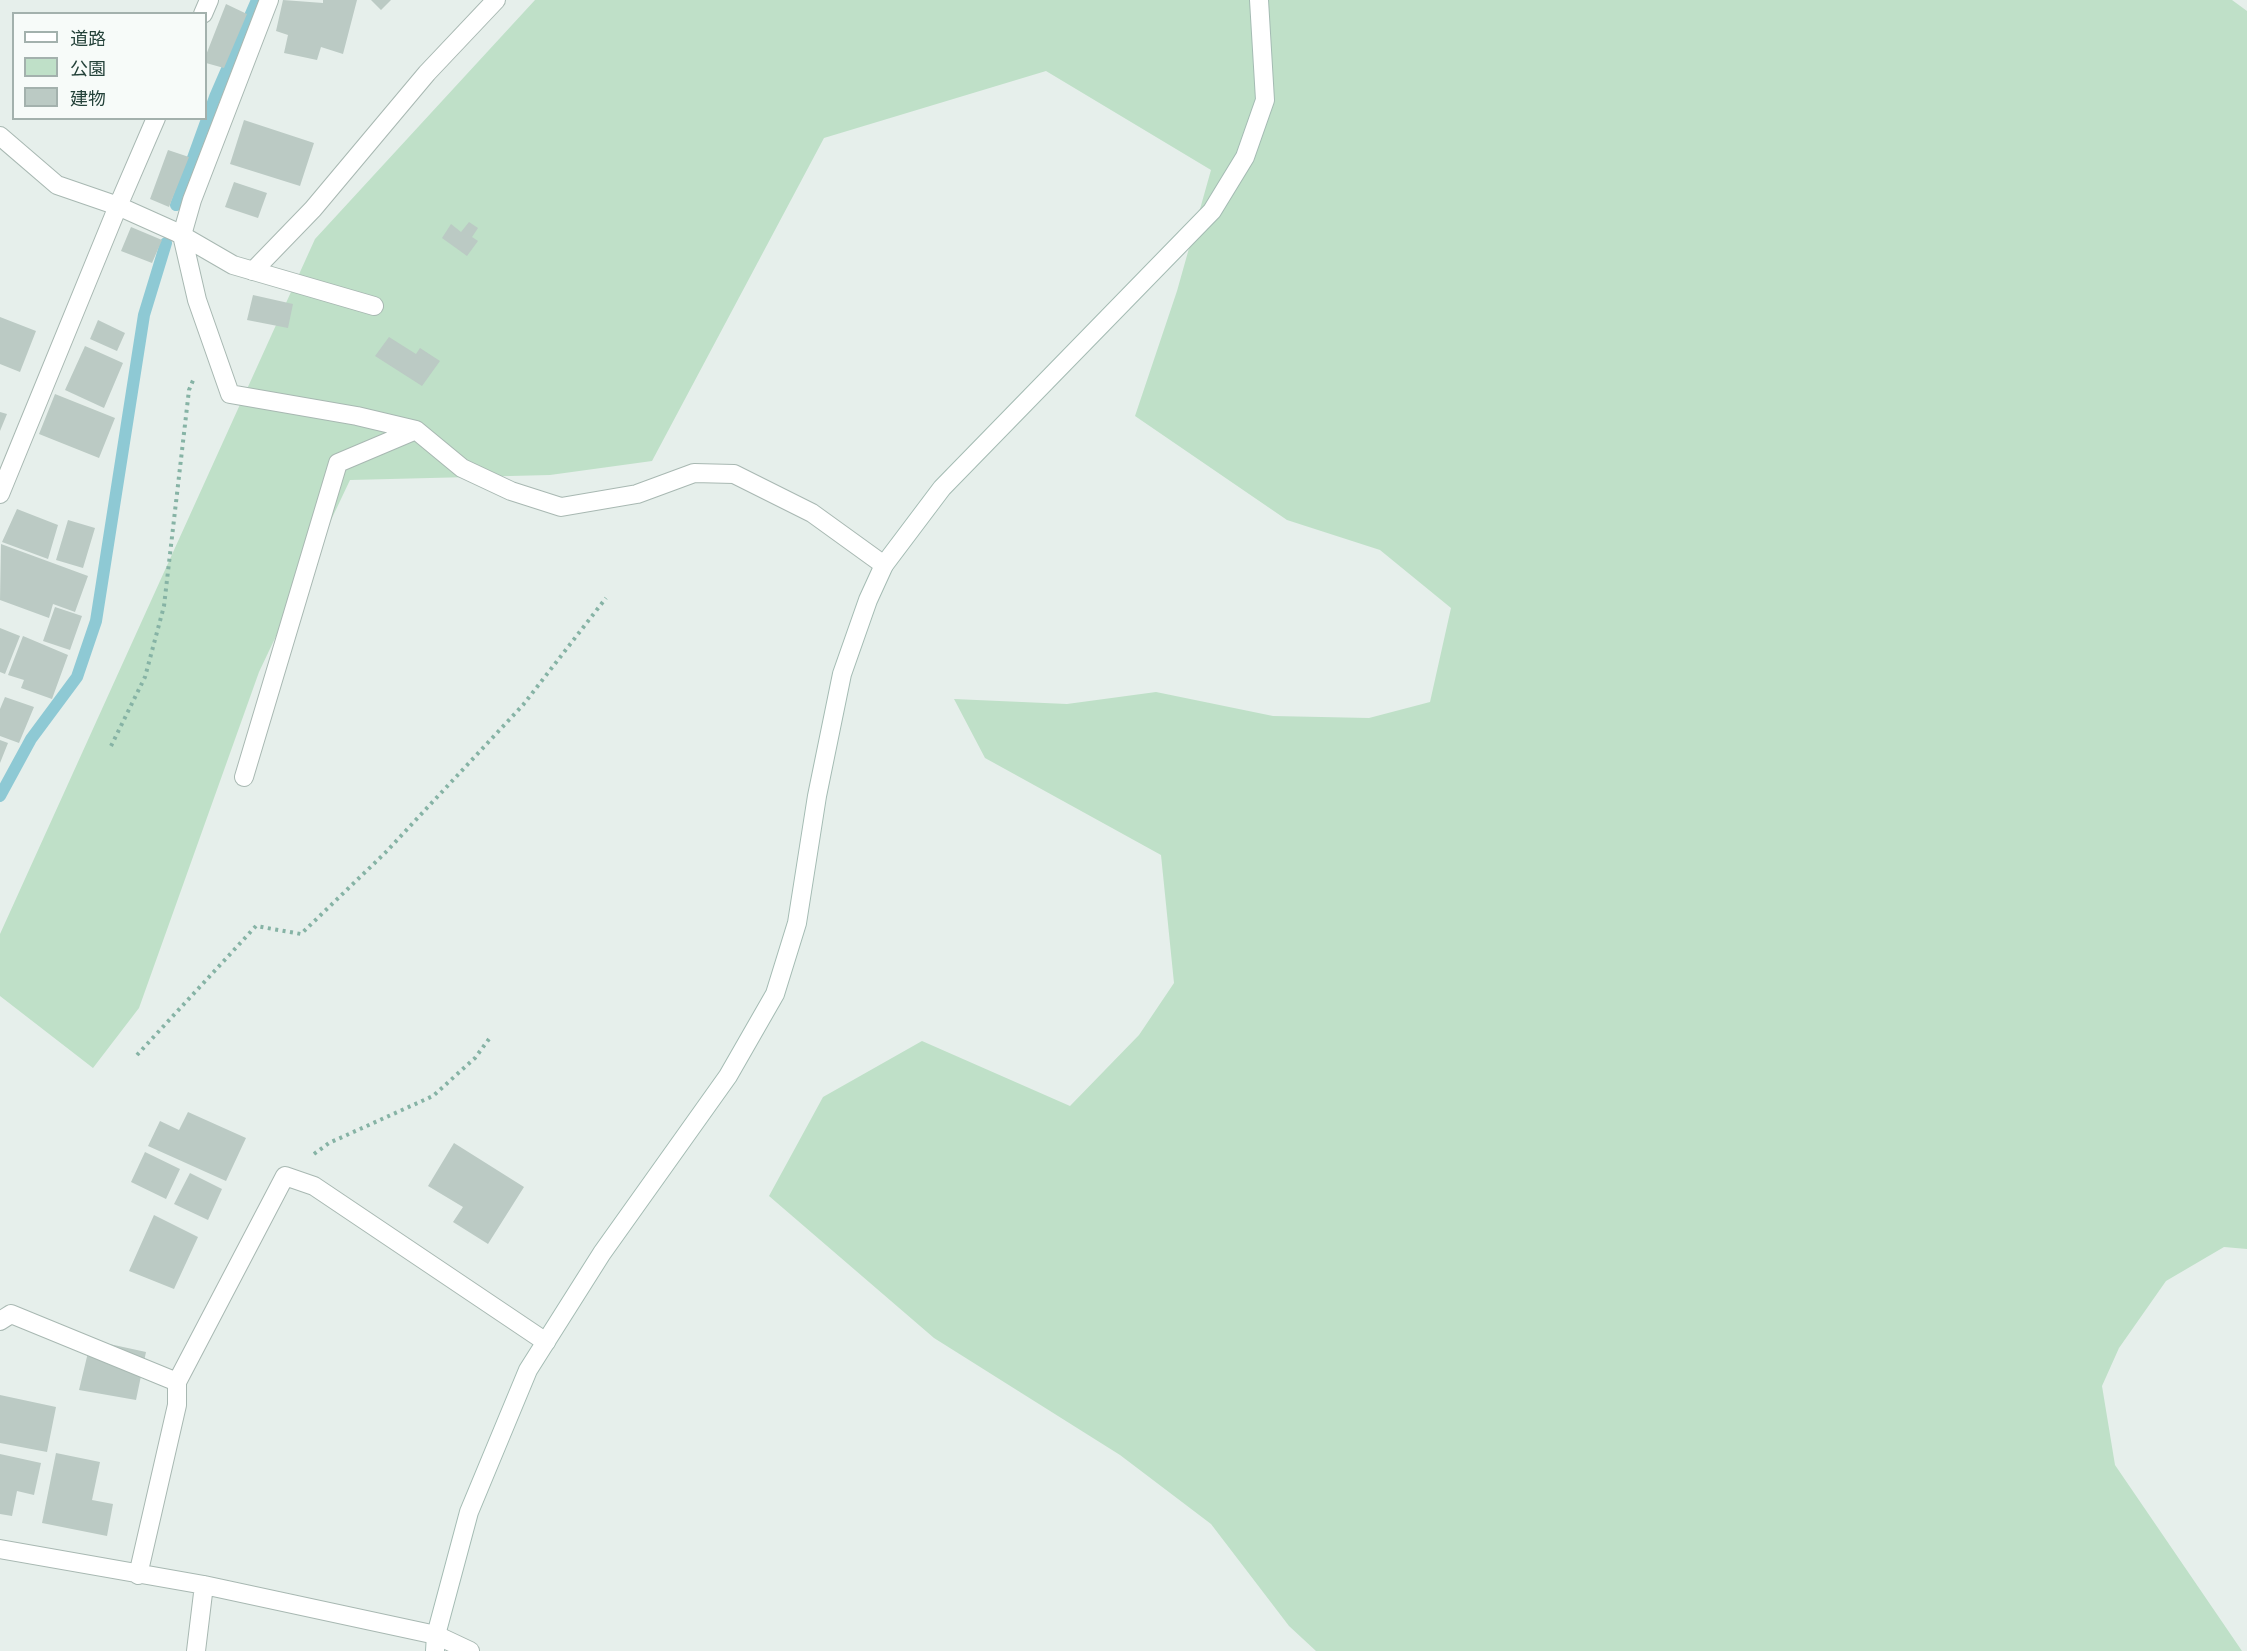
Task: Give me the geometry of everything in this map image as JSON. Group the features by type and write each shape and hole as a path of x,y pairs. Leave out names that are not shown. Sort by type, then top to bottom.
{"street":[{"path":"269,0 192,200 182,235 196,300 230,394 357,416 416,430 462,468 511,491 561,507 637,494 694,473 734,474 812,513 884,565"},
{"path":"253,271 313,209 428,74 496,0"},
{"path":"435,1643 469,1512 528,1370 602,1253 728,1076 776,994 797,923 817,796 842,674 868,600 884,565 942,488 1212,211 1245,157 1265,100 1259,0"},
{"path":"0,494 117,206 155,120"},
{"path":"0,136 57,185 117,206 182,235 232,265 374,306"},
{"path":"244,777 338,463 416,430"},
{"path":"138,1575 177,1405 177,1382 285,1176 314,1186 546,1342"},
{"path":"0,1321 11,1314 177,1382"},
{"path":"0,1549 204,1585 470,1651"},
{"path":"196,1651 204,1585"}],"path":[{"path":"111,746 146,677 164,606 189,390 211,338"},
{"path":"137,1055 256,926 301,934 385,853 523,705 606,598"},
{"path":"285,1176 328,1143 433,1096 475,1058 489,1039"}],"green space":[{"path":"535,0 2232,0 2247,11 2247,1249 2224,1247 2166,1281 2119,1348 2102,1386 2115,1465 2242,1651 1316,1651 1289,1626 1211,1524 1120,1455 934,1338 769,1196 823,1097 922,1041 1070,1106 1139,1035 1174,983 1161,855 985,758 954,699 1067,704 1156,692 1273,716 1369,718 1430,702 1451,608 1380,550 1287,520 1135,416 1177,291 1211,170 1046,71 824,138 652,461 550,475 350,480 259,672 139,1008 93,1068 0,996 0,934 315,239"}],"building":[{"path":"283,0 323,3 323,0 357,0 343,54 321,47 317,60 284,53 288,35 276,31"},
{"path":"371,0 391,0 381,10"},
{"path":"226,4 247,14 224,68 207,63 207,52"},
{"path":"244,120 314,143 300,186 230,164"},
{"path":"168,150 189,157 169,207 150,199"},
{"path":"234,182 267,193 258,218 225,207"},
{"path":"469,222 478,228 472,237 478,241 467,256 442,238 451,224 461,232"},
{"path":"131,227 162,240 152,263 121,251"},
{"path":"253,295 293,304 288,328 247,320"},
{"path":"0,317 36,331 20,372 0,364"},
{"path":"98,320 125,333 117,351 90,339"},
{"path":"389,337 416,354 420,348 440,361 422,386 375,356"},
{"path":"85,346 123,363 104,408 65,390"},
{"path":"55,394 115,418 99,458 39,434"},
{"path":"0,412 7,414 0,431"},
{"path":"17,509 58,525 48,559 2,542"},
{"path":"68,520 95,528 83,568 56,560"},
{"path":"1,544 88,576 75,612 53,604 49,618 0,600"},
{"path":"55,607 82,616 70,650 43,641"},
{"path":"0,628 20,636 5,674 0,672"},
{"path":"23,636 68,655 52,699 21,688 24,680 8,675"},
{"path":"5,697 34,707 19,743 0,736 0,709"},
{"path":"0,740 8,743 0,763"},
{"path":"188,1112 246,1138 226,1181 148,1146 160,1121 179,1130"},
{"path":"454,1143 524,1187 488,1244 453,1222 463,1207 428,1186"},
{"path":"145,1152 180,1169 166,1199 131,1182"},
{"path":"190,1173 222,1189 208,1220 174,1204"},
{"path":"154,1215 198,1237 174,1289 129,1271"},
{"path":"91,1340 146,1352 136,1400 79,1390"},
{"path":"0,1395 56,1407 47,1452 0,1443"},
{"path":"56,1453 100,1462 92,1500 113,1504 107,1536 42,1523"},
{"path":"0,1454 41,1463 34,1495 17,1491 12,1516 0,1514"}],"waterway":[{"path":"207,119 257,0"},
{"path":"176,205 207,120"},
{"path":"0,796 31,739 77,677 96,621 144,315 166,243"}]}
